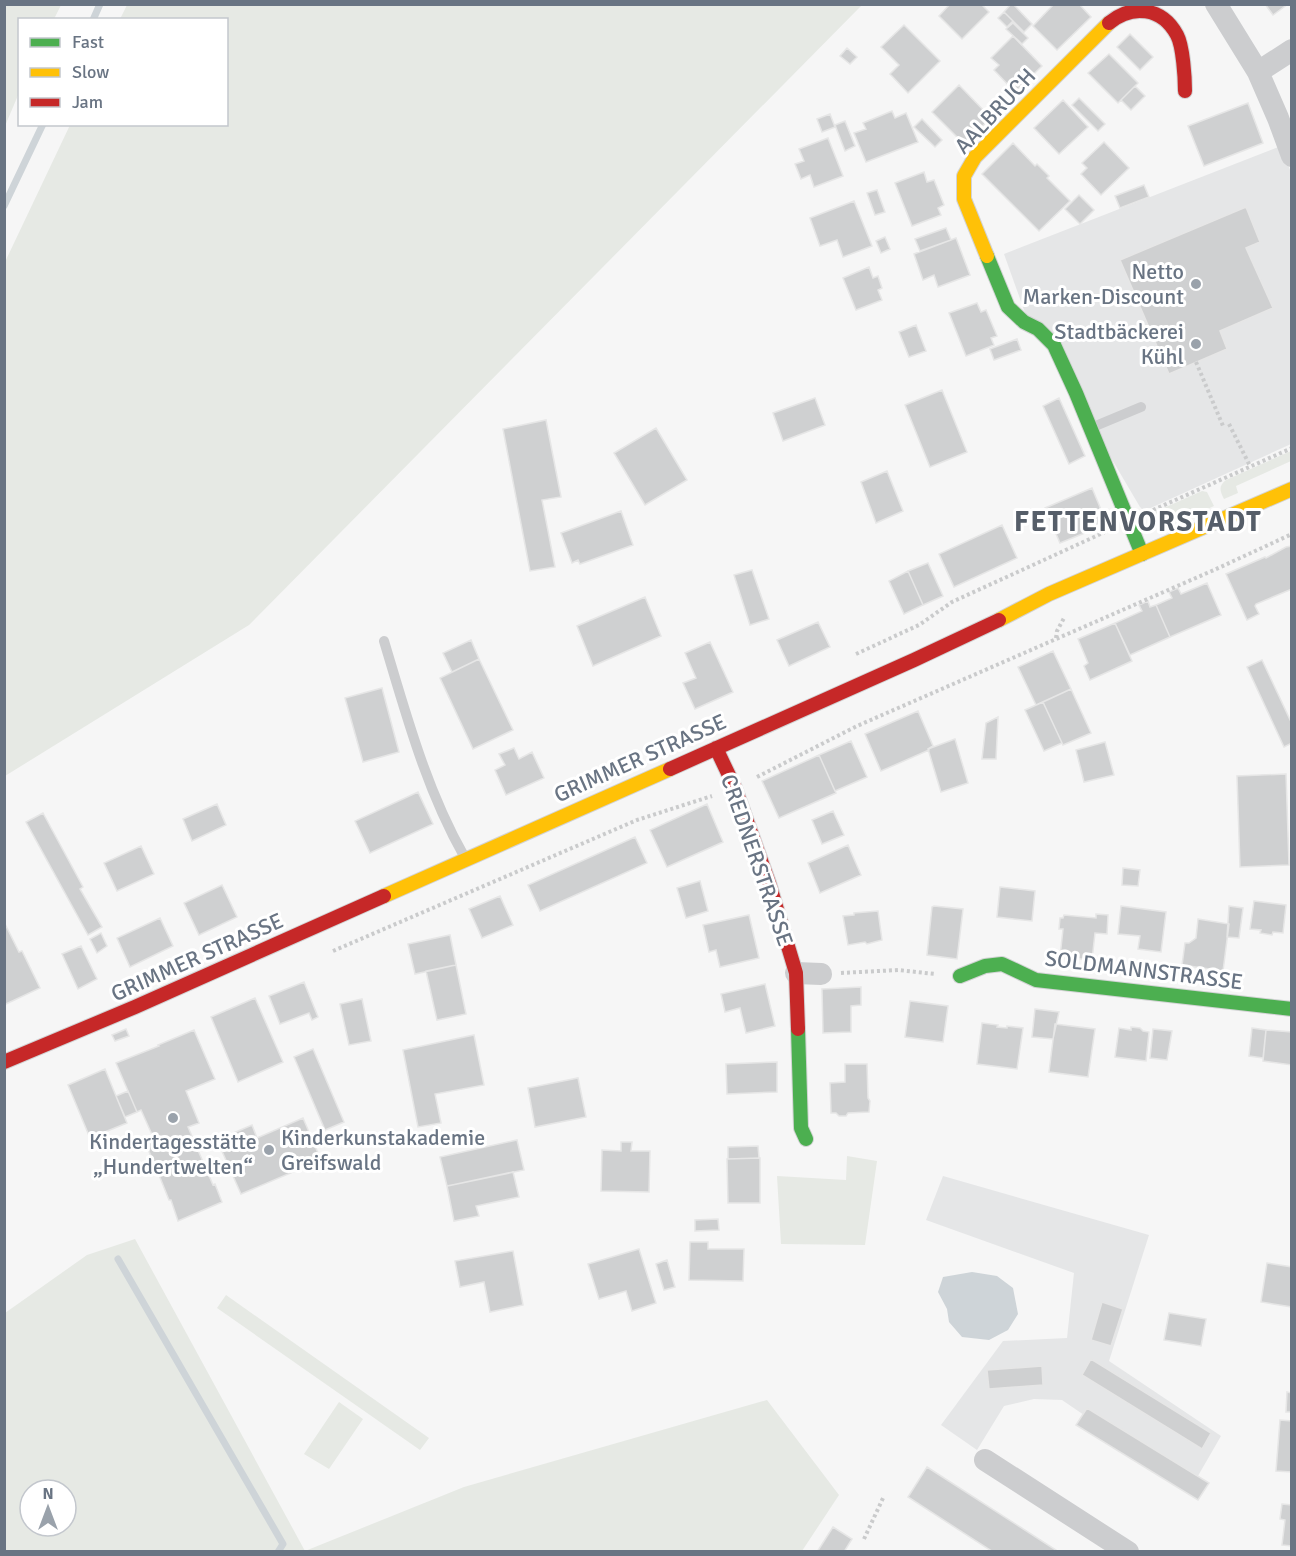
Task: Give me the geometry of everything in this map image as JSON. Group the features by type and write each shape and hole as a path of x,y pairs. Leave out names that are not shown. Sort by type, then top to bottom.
{"street":[{"path":"1216,4 1258,72 1292,156"},
{"name":"AALBRUCH","path":"1142,554 1073,385 1054,345 1038,328 1024,322 1008,307 964,199 964,176 975,157 1070,62 1112,21 1133,11 1151,11 1167,21 1178,36 1185,74 1185,91"},
{"path":"1258,72 1292,50"},
{"name":"GRIMMER STRASSE","path":"4,1062 135,1007 914,660 984,628 1049,594 1292,489"},
{"name":"CREDNERSTRASSE","path":"716,748 735,788 769,883 795,973 801,1128 806,1139"},
{"name":"SOLDMANNSTRASSE","path":"960,976 985,966 1002,964 1036,980 1292,1009"},
{"name":"CREDNERSTRASSE","path":"795,973 821,974"},
{"path":"985,1460 1128,1551"}],"lane":[{"path":"1090,428 1141,407"},
{"path":"384,640 417,750 452,836 466,859"}],"path":[{"path":"1196,362 1222,426"},
{"path":"1229,424 1250,466"},
{"path":"854,655 919,625 952,602 1292,448"},
{"path":"327,954 637,820 735,788 857,726 1292,534"},
{"path":"821,974 898,970 960,976"},
{"path":"864,1539 884,1496"}],"shaded area":[{"path":"5,4 61,5 54,18 18,18 18,95 5,126"},
{"path":"127,5 862,5 249,625 5,776 5,262 70,126 228,126 228,18 120,18"},
{"path":"1281,146 1292,175 1291,444 1144,511 1024,310 1004,254"},
{"path":"1291,451 1291,461 1236,486 1238,493 1224,499 1220,489 1226,480"},
{"path":"1202,491 1207,492 1214,506 1173,522 1156,520 1148,515"},
{"path":"847,1156 877,1161 865,1245 781,1244 777,1176 846,1180"},
{"path":"943,1176 1149,1235 1109,1361 1221,1436 1191,1488 1062,1400 1034,1399 1004,1406 977,1450 941,1425 1003,1341 1067,1338 1074,1273 926,1220"},
{"path":"135,1239 305,1551 5,1551 5,1313 87,1255"},
{"path":"972,1272 997,1276 1013,1288 1018,1314 1008,1330 989,1340 962,1337 949,1322 947,1309 938,1292 943,1277"},
{"path":"226,1295 429,1438 420,1450 217,1308"},
{"path":"767,1400 839,1495 802,1551 305,1551 464,1487"},
{"path":"339,1402 363,1419 329,1469 304,1454"}],"building":[{"path":"950,4 981,4 989,12 962,39 939,16"},
{"path":"1011,4 1032,24 1024,32 1004,12"},
{"path":"1054,4 1079,4 1091,17 1057,50 1033,26"},
{"path":"1265,4 1288,4 1273,15"},
{"path":"1004,12 1013,21 1007,27 998,18"},
{"path":"1013,23 1028,38 1022,44 1006,29"},
{"path":"904,25 940,61 908,93 890,74 899,65 881,47"},
{"path":"1130,34 1153,57 1140,70 1117,47"},
{"path":"1013,36 1042,66 1015,92 994,70 999,65 991,58"},
{"path":"847,48 857,57 850,64 840,56"},
{"path":"1109,54 1138,83 1118,103 1088,73"},
{"path":"959,85 991,118 964,144 932,112"},
{"path":"1135,86 1145,96 1131,110 1121,100"},
{"path":"1079,98 1105,124 1098,131 1072,105"},
{"path":"1063,100 1088,127 1059,154 1034,128"},
{"path":"1248,103 1263,143 1204,166 1188,126"},
{"path":"892,111 895,118 906,113 918,142 866,162 854,133 866,129 863,123"},
{"path":"830,114 835,127 822,132 817,119"},
{"path":"922,119 942,140 935,147 914,127"},
{"path":"845,121 855,146 845,151 835,125"},
{"path":"828,138 843,176 814,187 810,175 801,179 795,164 804,161 799,149"},
{"path":"1104,142 1129,168 1101,195 1081,174 1087,168 1082,163"},
{"path":"1013,143 1035,166 1037,164 1049,176 1047,178 1070,201 1039,231 982,174"},
{"path":"924,172 927,182 934,180 944,205 938,208 941,215 912,226 895,183"},
{"path":"1144,185 1149,197 1120,208 1115,196"},
{"path":"877,190 885,212 875,215 867,193"},
{"path":"1079,195 1094,210 1080,224 1065,209"},
{"path":"854,201 872,246 843,257 837,240 820,246 810,218"},
{"name":"Netto Marken-Discount","path":"1246,207 1260,242 1246,248 1273,308 1220,331 1227,349 1169,374 1120,260"},
{"path":"946,228 951,240 920,251 915,239"},
{"path":"885,237 890,249 881,253 876,241"},
{"path":"956,238 970,275 938,287 934,275 923,280 914,254"},
{"path":"869,267 873,278 878,276 882,288 878,290 882,300 856,310 843,278"},
{"path":"977,303 981,312 986,310 997,336 991,338 994,345 966,356 949,313"},
{"path":"916,325 926,351 909,357 899,332"},
{"path":"1017,339 1021,350 994,360 990,349"},
{"path":"942,390 967,452 930,467 905,405"},
{"path":"815,398 825,425 783,441 773,413"},
{"path":"1059,398 1085,456 1069,464 1043,406"},
{"path":"546,420 561,497 542,500 555,567 530,571 503,429"},
{"path":"656,428 687,480 645,505 614,453"},
{"path":"887,471 903,511 876,523 861,482"},
{"path":"1092,488 1107,524 1060,543 1045,508"},
{"path":"621,511 633,545 580,564 578,560 572,563 561,533"},
{"path":"1002,525 1017,558 954,587 939,554"},
{"path":"1292,546 1292,589 1256,604 1259,614 1247,620 1226,574"},
{"path":"928,563 943,596 923,605 908,571"},
{"path":"752,570 769,619 750,625 734,575"},
{"path":"908,571 923,605 904,614 889,581"},
{"path":"1207,583 1221,615 1170,637 1156,605 1172,598 1169,592 1178,588 1181,594"},
{"path":"645,597 661,636 593,666 577,626"},
{"path":"1148,601 1150,607 1156,605 1170,637 1130,655 1115,623 1142,611 1139,605"},
{"path":"818,622 830,647 789,666 777,640"},
{"path":"1115,623 1132,661 1090,680 1084,666 1088,663 1078,639"},
{"path":"471,640 479,659 452,672 443,653"},
{"path":"710,642 733,692 695,709 683,683 696,678 685,653"},
{"path":"1053,651 1071,689 1036,705 1018,667"},
{"path":"479,659 513,730 473,749 440,678"},
{"path":"1262,660 1292,724 1292,743 1284,747 1247,667"},
{"path":"382,688 399,752 363,762 345,698"},
{"path":"1071,689 1091,733 1063,745 1043,702"},
{"path":"1043,702 1062,743 1044,751 1025,710"},
{"path":"918,711 933,746 929,750 881,771 865,734"},
{"path":"998,717 996,759 982,759 986,723"},
{"path":"955,739 968,783 941,792 928,749"},
{"path":"851,741 867,777 835,791 819,755"},
{"path":"1105,742 1114,775 1084,782 1076,750"},
{"path":"514,748 519,759 532,752 544,778 506,795 495,770 505,765 499,754"},
{"path":"819,755 836,793 779,818 762,781"},
{"path":"1286,774 1289,865 1240,867 1237,776"},
{"path":"418,792 433,824 370,853 355,821"},
{"path":"217,804 226,825 192,841 183,819"},
{"path":"707,804 723,842 667,867 650,830"},
{"path":"833,811 844,835 822,844 812,820"},
{"path":"43,813 83,887 80,889 102,927 88,935 26,822"},
{"path":"635,837 647,863 540,911 528,885"},
{"path":"848,845 861,875 820,893 808,863"},
{"path":"141,846 154,874 117,891 104,863"},
{"path":"1123,868 1140,870 1138,886 1122,885"},
{"path":"700,881 708,911 686,918 677,888"},
{"path":"222,885 237,917 199,935 184,903"},
{"path":"1000,887 1035,891 1032,921 997,917"},
{"path":"500,896 513,925 482,938 469,909"},
{"path":"1254,901 1286,905 1283,933 1273,932 1272,935 1260,933 1261,930 1250,929"},
{"path":"1121,906 1166,912 1161,952 1138,949 1140,936 1118,934"},
{"path":"1229,906 1243,908 1239,938 1227,937"},
{"path":"932,907 963,909 957,959 927,955"},
{"path":"878,911 882,940 848,945 843,916"},
{"path":"1096,914 1108,915 1107,934 1095,933 1092,960 1060,957 1063,929 1059,929 1060,918 1064,915 1096,918"},
{"path":"749,915 759,958 720,967 716,950 709,952 703,925"},
{"path":"160,918 173,946 130,967 117,938"},
{"path":"1198,919 1229,924 1223,971 1182,965 1185,943 1196,938"},
{"path":"4,922 19,952 22,951 40,988 6,1004 4,1001"},
{"path":"101,933 107,946 97,953 90,939"},
{"path":"450,935 456,965 415,974 408,944"},
{"path":"81,946 97,979 78,989 62,954"},
{"path":"456,965 466,1014 437,1020 426,971"},
{"path":"304,982 318,1017 312,1020 309,1013 280,1024 269,996"},
{"path":"765,984 775,1026 746,1033 740,1008 725,1012 721,994"},
{"path":"861,987 861,1005 851,1006 851,1032 823,1033 822,989"},
{"path":"255,998 283,1062 238,1082 211,1017"},
{"path":"362,999 371,1041 349,1045 340,1004"},
{"path":"910,1001 948,1006 943,1042 905,1037"},
{"path":"1035,1009 1059,1012 1053,1039 1032,1037"},
{"path":"982,1023 998,1025 997,1027 1023,1028 1017,1069 977,1064"},
{"path":"1055,1024 1095,1029 1088,1077 1049,1072"},
{"path":"1131,1027 1149,1032 1146,1061 1115,1057 1119,1028 1131,1030"},
{"path":"1252,1028 1266,1030 1263,1058 1249,1056"},
{"path":"126,1029 129,1036 115,1041 112,1035"},
{"path":"1153,1029 1172,1031 1167,1060 1150,1058"},
{"path":"194,1030 215,1079 186,1091 199,1123 188,1127 222,1202 178,1221 145,1143 154,1139 141,1110 137,1112 116,1063"},
{"path":"1266,1030 1292,1032 1292,1065 1263,1061"},
{"path":"474,1035 484,1085 435,1094 441,1123 418,1127 403,1050"},
{"path":"313,1049 344,1122 325,1130 294,1057"},
{"path":"777,1062 777,1092 727,1094 726,1064"},
{"path":"845,1064 867,1064 869,1112 848,1113 846,1116 831,1113 830,1083 845,1082"},
{"path":"105,1069 127,1123 90,1138 68,1085"},
{"path":"578,1078 586,1117 535,1127 528,1088"},
{"path":"128,1091 137,1112 125,1117 116,1096"},
{"name":"Kinderkunstakademie Greifswald","path":"303,1118 321,1160 241,1194 217,1140 252,1125 257,1138"},
{"path":"517,1140 524,1170 447,1186 440,1157"},
{"path":"621,1142 632,1142 631,1151 650,1151 649,1192 601,1191 602,1150 621,1151"},
{"path":"758,1146 759,1158 728,1159 728,1147"},
{"path":"760,1158 760,1203 728,1203 727,1159"},
{"path":"513,1172 519,1197 476,1206 479,1216 454,1221 447,1186"},
{"path":"718,1219 719,1230 695,1231 695,1220"},
{"path":"690,1242 708,1242 708,1249 744,1249 743,1281 689,1280"},
{"path":"639,1249 656,1303 632,1311 626,1291 599,1299 588,1264"},
{"path":"513,1251 523,1305 490,1312 484,1282 460,1287 455,1261"},
{"path":"667,1260 675,1287 664,1290 656,1264"},
{"path":"1267,1263 1292,1267 1292,1307 1261,1302"},
{"path":"1102,1302 1123,1309 1111,1346 1091,1340"},
{"path":"1169,1313 1206,1319 1201,1346 1164,1340"},
{"path":"1091,1359 1211,1433 1202,1449 1082,1375"},
{"path":"1042,1366 1043,1385 989,1389 987,1370"},
{"path":"1287,1392 1292,1393 1292,1412 1286,1412"},
{"path":"1087,1408 1209,1483 1198,1500 1076,1425"},
{"path":"1280,1420 1292,1421 1292,1472 1276,1471"},
{"path":"927,1467 1059,1552 993,1552 908,1497"},
{"path":"1282,1504 1292,1505 1292,1546 1282,1545 1285,1520 1280,1519"},
{"path":"833,1527 852,1539 844,1552 817,1552"}],"waterway":[{"path":"94,18 100,4"},
{"path":"4,206 42,126"},
{"path":"118,1259 283,1544 278,1552"}],"traffic: fast":[{"path":"987,256 1008,307 1024,322 1038,329 1054,345 1142,554"},
{"path":"960,976 985,966 1002,964 1036,980 1292,1009"},
{"path":"798,1029 801,1128 806,1139"}],"traffic: slow":[{"path":"987,256 964,199 964,176 975,157 1109,23"},
{"path":"999,620 1049,594 1292,489"},
{"path":"384,896 670,769"}],"traffic: jam":[{"path":"1109,23 1127,13 1146,11 1155,14 1171,26 1181,47 1185,91"},
{"path":"670,769 999,620"},
{"path":"716,748 735,788 769,883 796,973 798,1029"},
{"path":"4,1062 135,1007 384,896"}],"place":[{"name":"Netto Marken-Discount","path":"1196,284"},
{"name":"Stadtbäckerei Kühl","path":"1196,344"},
{"name":"Kindertagesstätte „Hundertwelten“","path":"173,1118"},
{"name":"Kinderkunstakademie Greifswald","path":"269,1150"}],"district":[{"name":"FETTENVORSTADT","path":"1138,522"}]}
